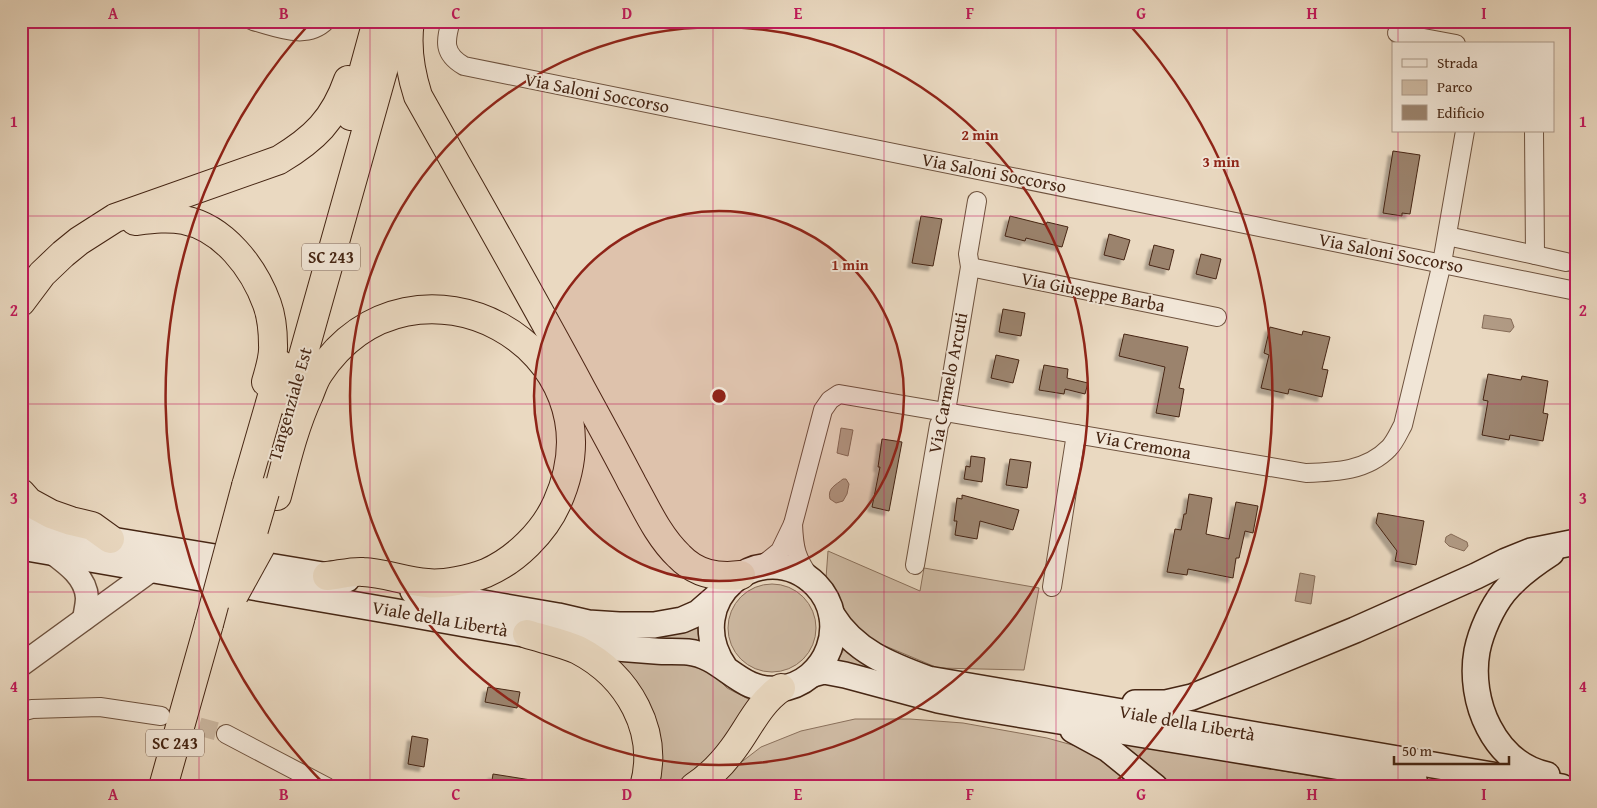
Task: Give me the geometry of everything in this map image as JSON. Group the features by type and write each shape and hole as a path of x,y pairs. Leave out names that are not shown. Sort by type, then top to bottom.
{"highway":[{"path":"21,302 42,274 79,240 115,218 263,167 302,146 322,128 338,104 367,21"},
{"name":"Tangenziale Est","path":"256,490 377,21"},
{"name":"Tangenziale Est","path":"256,490 397,21"},
{"path":"410,21 409,64 418,96 550,331 650,517 671,548 690,564 711,575 740,578"},
{"path":"79,240 135,221 162,218 186,221 218,236 240,256 254,277 268,305 274,347 269,370 256,490 260,546 226,593"},
{"path":"226,593 222,538 256,490 298,421 318,375 336,350 359,330 378,320 399,313 426,309 457,310 489,321 512,335 541,358 555,379 567,407 571,436 570,464 562,492 551,517 534,538 513,557 486,573 453,581 428,583 362,572 327,576"},
{"path":"21,494 28,502 51,514 70,522 92,526 110,539"},
{"name":"SC 243","path":"182,787 226,593"},
{"name":"SC 243","path":"163,787 217,627"},
{"path":"527,634 577,650 598,663 618,681 634,702 643,724 649,751 648,773 644,787"},
{"path":"694,787 721,765 735,748 762,705 781,688"}],"main road":[{"path":"21,525 110,539 155,558"},
{"path":"970,686 1137,703 1166,703 1192,697 1355,630 1506,561 1531,551 1576,543"},
{"path":"1576,543 1552,552 1532,565 1504,592 1493,610 1480,643 1476,673 1478,698 1487,722 1498,742 1511,757 1524,767 1540,774 1576,782"},
{"path":"21,547 51,552 155,558"},
{"name":"Viale della Libertà","path":"155,558 327,576 548,614 588,623 619,625 654,625 682,620 698,614 740,578 768,567 790,569 800,573 816,585 824,595 832,615 852,641 884,661 928,679 1562,787"},
{"name":"Viale della Libertà","path":"155,558 527,634 616,648 688,652 706,656 735,677 761,688 781,688 802,681 821,666 831,647 832,615"},
{"name":"Viale della Libertà","path":"725,668 712,644 710,626 714,608 740,578"},
{"name":"Viale della Libertà","path":"813,674 824,671 938,700 1020,715 1459,787"},
{"path":"1020,715 1051,722 1080,733 1108,749 1155,787"}],"street":[{"path":"253,21 295,32 306,32 317,28 326,21"},
{"name":"Via Saloni Soccorso","path":"451,21 446,37 448,50 455,61 464,66 1576,291"},
{"path":"1397,33 1445,42"},
{"name":"Via Cremona","path":"740,578 780,551 793,524 823,410 830,400 839,394 1306,473 1344,471 1368,463 1390,448 1404,425 1442,263 1465,132"},
{"path":"1534,132 1535,255"},
{"name":"Via Carmelo Arcuti","path":"915,565 939,425 946,411 970,267 968,254 977,201"},
{"path":"1446,236 1566,262"},
{"name":"Via Giuseppe Barba","path":"970,267 1217,316"},
{"path":"1052,588 1076,434"},
{"name":"Via Cremona","path":"793,524 794,546 798,559 816,585"},
{"path":"51,552 71,567 82,582 87,598 84,619"},
{"path":"21,665 84,619 155,558"},
{"path":"21,712 32,709 100,707 161,716"},
{"path":"226,734 327,787"}],"green space":[{"path":"828,551 920,591 924,568 1039,588 1024,670 938,668 852,632 826,578"},
{"path":"772,584 789,587 803,597 813,611 816,628 813,645 803,659 789,669 772,672 755,669 741,659 731,645 728,628 731,611 741,597 755,587"},
{"path":"697,624 699,642 642,640 606,632"},
{"path":"844,649 858,660 891,675 836,664"},
{"path":"597,653 701,662 727,688 754,702 729,739 675,787 652,787 656,770"},
{"path":"855,719 910,719 963,723 1047,738 1076,746 1107,760 1138,787 709,787 761,747 801,731"},
{"path":"1103,740 1376,787 1168,787 1132,758"}],"shaded area":[{"path":"1484,315 1511,319 1514,327 1510,332 1482,328"},
{"path":"841,428 853,430 848,456 837,453"},
{"path":"843,479 846,479 849,484 847,494 843,501 836,503 830,499 829,495 833,487"},
{"path":"1451,534 1467,542 1468,546 1464,551 1449,546 1445,542 1446,537"},
{"path":"1300,573 1315,576 1311,604 1295,601"}],"building":[{"path":"1393,151 1420,155 1410,214 1402,213 1402,216 1383,213"},
{"path":"921,216 942,219 933,266 912,263"},
{"path":"1010,216 1046,225 1047,222 1068,227 1062,247 1026,238 1025,241 1005,236"},
{"path":"1109,234 1130,240 1124,260 1104,255"},
{"path":"1154,245 1174,250 1169,270 1149,265"},
{"path":"1201,254 1221,259 1216,279 1196,274"},
{"path":"1003,309 1025,313 1021,336 999,332"},
{"path":"1270,327 1302,335 1303,331 1330,337 1322,369 1328,370 1322,397 1289,389 1288,394 1261,388 1269,355 1264,353"},
{"path":"1124,334 1188,347 1179,388 1184,389 1179,417 1156,413 1165,367 1119,356"},
{"path":"996,355 1019,360 1013,383 991,378"},
{"path":"1044,365 1068,369 1067,378 1088,383 1085,394 1065,389 1064,394 1039,390"},
{"path":"1488,374 1521,380 1522,376 1548,381 1543,413 1548,414 1543,441 1510,435 1509,440 1482,435 1488,401 1483,400"},
{"path":"882,439 902,442 889,511 872,507 880,467 878,467"},
{"path":"971,456 985,458 982,482 964,479 966,466 970,467"},
{"path":"1010,459 1031,462 1027,488 1006,485"},
{"path":"1189,494 1212,498 1206,534 1229,539 1236,502 1258,506 1253,533 1245,531 1239,558 1236,558 1233,578 1188,569 1187,575 1167,572 1175,529 1181,530"},
{"path":"962,495 1019,510 1013,530 980,521 977,539 955,535 957,521 954,521 957,498 962,499"},
{"path":"1378,513 1424,521 1416,565 1395,561 1397,551 1376,523"},
{"path":"488,687 520,692 517,708 485,702"},
{"path":"412,736 428,739 424,767 408,764"},
{"path":"493,774 531,780 530,787 491,787"}],"tunnel":[{"path":"173,719 226,734"}]}
